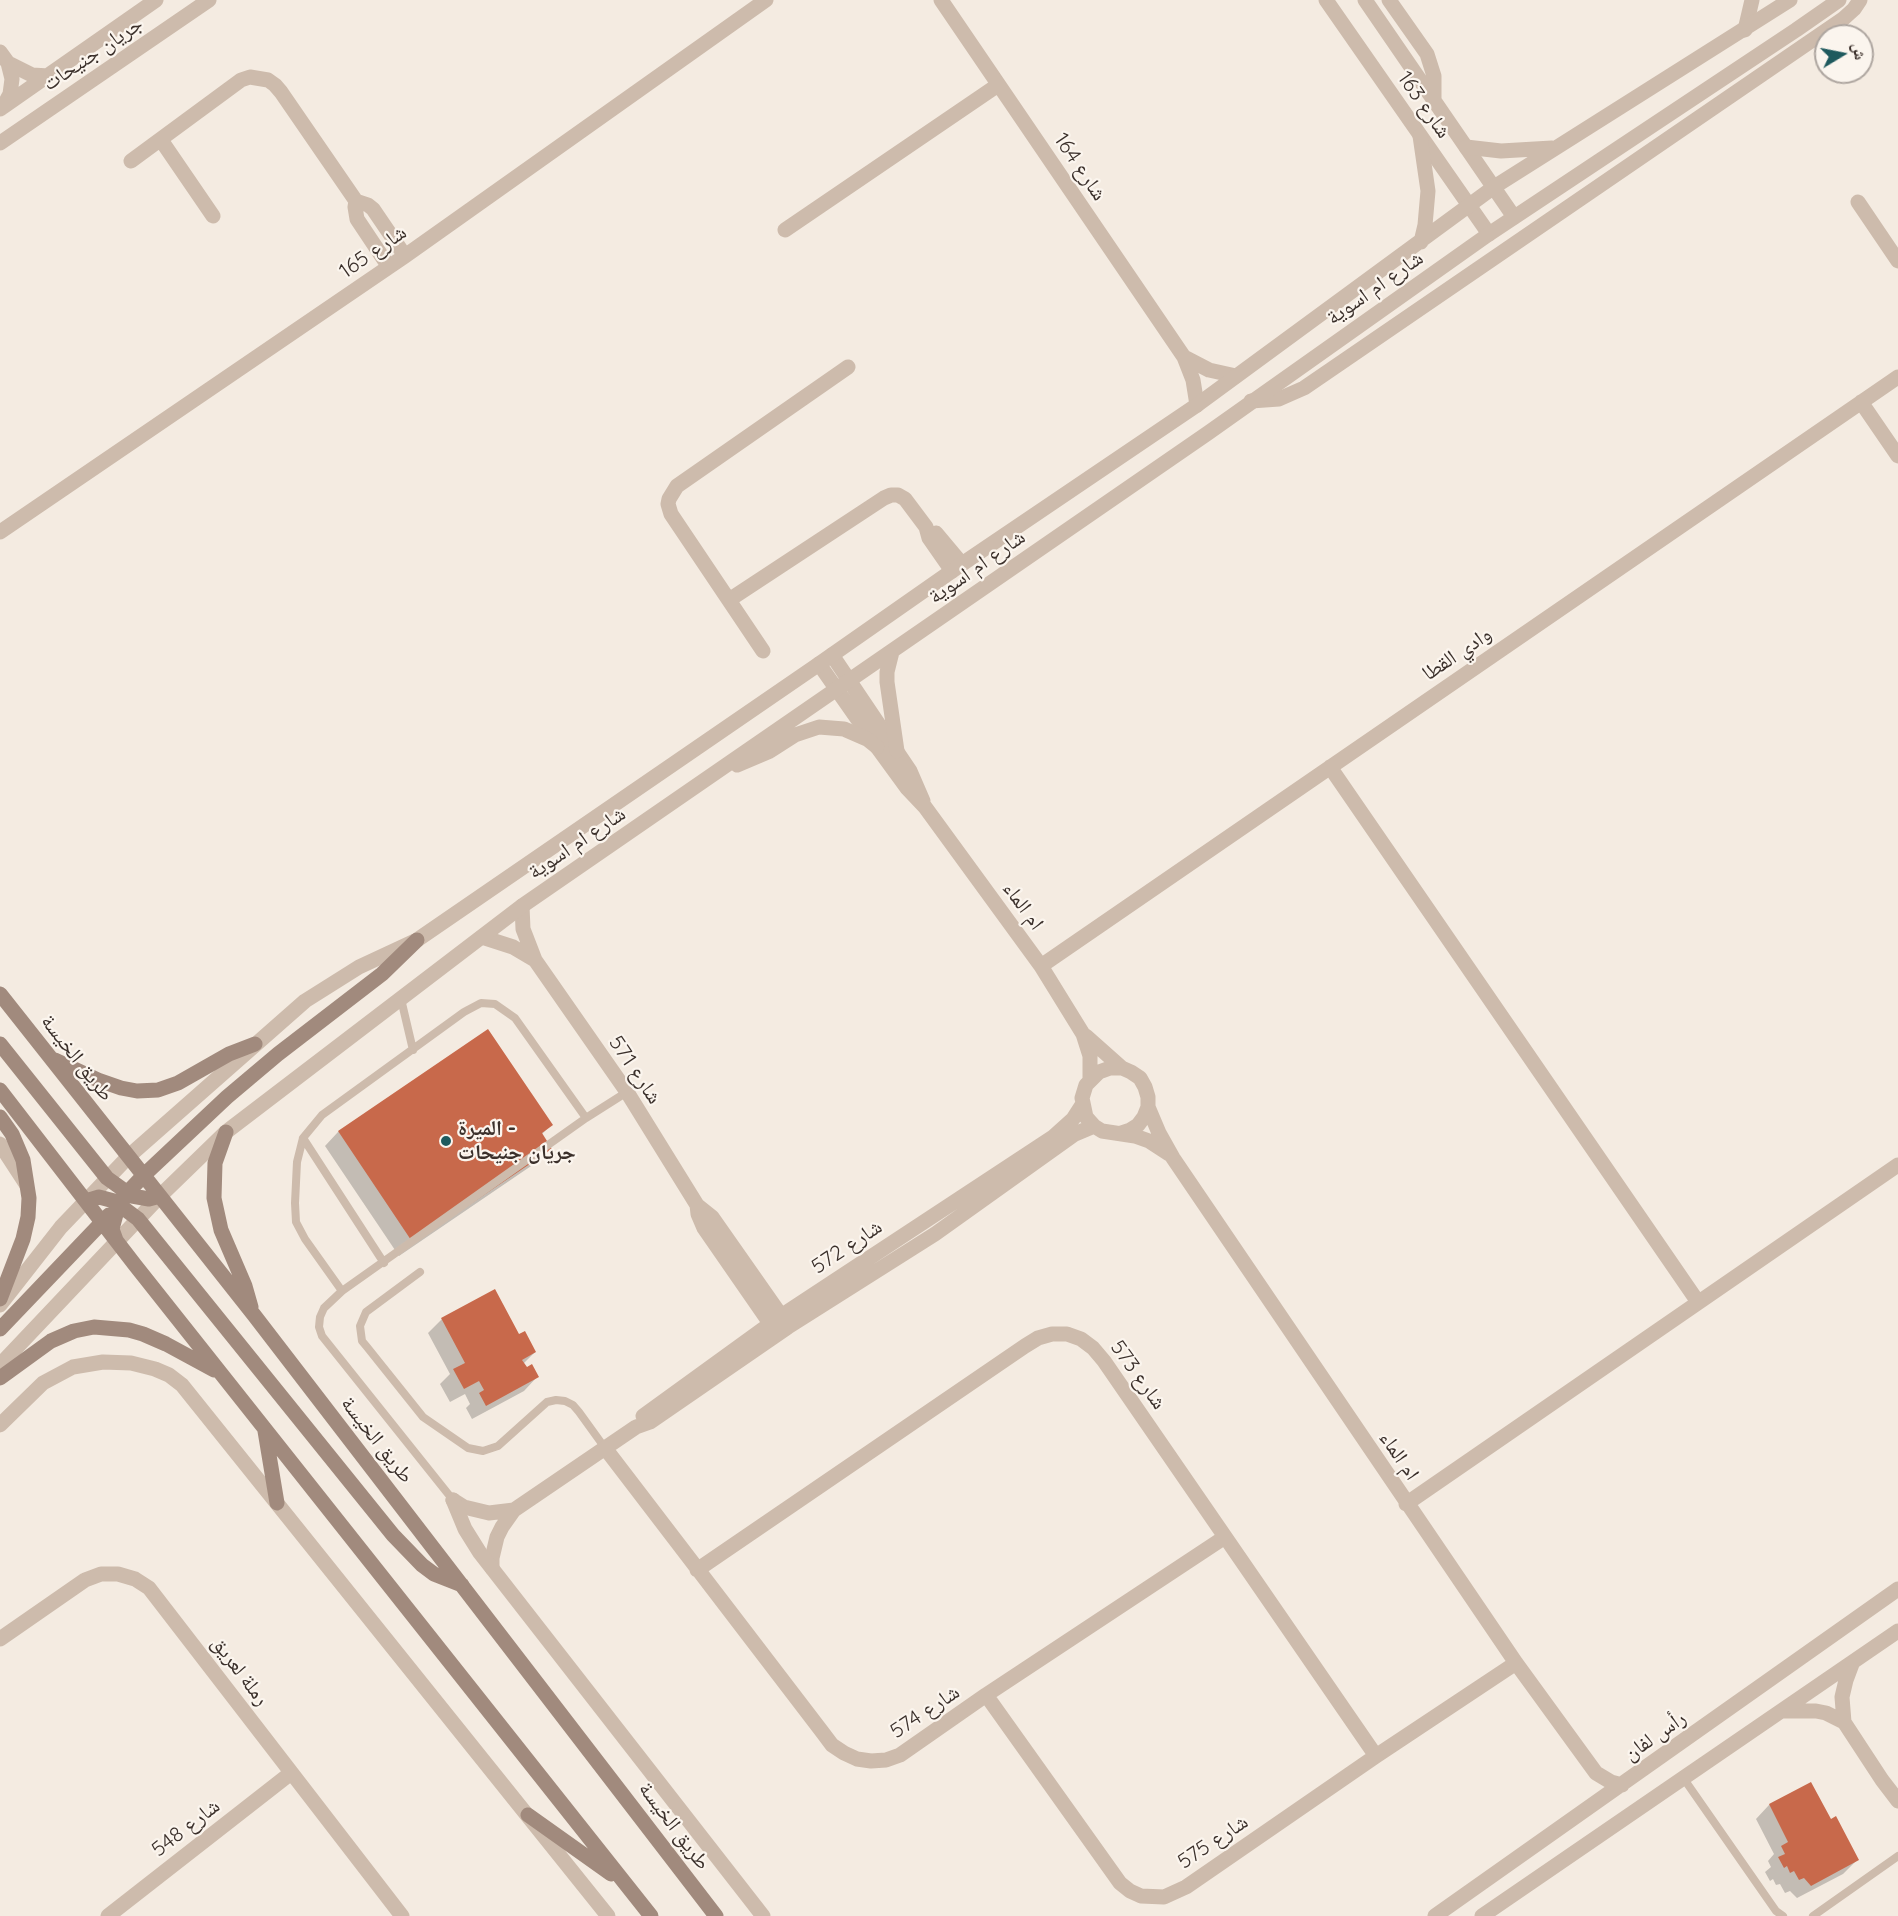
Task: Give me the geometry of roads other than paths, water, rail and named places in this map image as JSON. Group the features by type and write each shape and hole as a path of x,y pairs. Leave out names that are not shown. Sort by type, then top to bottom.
{"main road":[{"path":"0,1329 103,1223 144,1175 227,1096 382,974 417,940"},
{"name":"طريق الخيسة","path":"0,994 254,1315 717,1916"},
{"path":"0,1044 393,1535 434,1574 463,1585"},
{"path":"52,1059 121,1088 137,1091 158,1090 178,1083 229,1054 255,1044"},
{"path":"0,1090 117,1242 651,1916"},
{"path":"0,1117 12,1134 23,1160 28,1187 28,1217 23,1239 0,1299"},
{"path":"226,1132 215,1163 214,1198 221,1230 245,1286 254,1315"},
{"path":"117,1242 112,1229 132,1169 129,1156"},
{"path":"86,1201 99,1197 144,1199 160,1196"},
{"path":"0,1378 51,1341 74,1331 94,1327 129,1330 143,1334 222,1375"},
{"path":"264,1428 277,1503"},
{"path":"528,1815 625,1883"}],"street":[{"name":"جريان جنيحات","path":"1,109 156,0"},
{"name":"جريان جنيحات","path":"0,143 209,0"},
{"name":"شارع 165","path":"0,532 405,256 766,0"},
{"name":"شارع 164","path":"940,0 1184,357 1193,380 1197,405"},
{"name":"شارع 163","path":"1326,0 1489,234"},
{"name":"شارع 163","path":"1365,0 1514,217"},
{"path":"1389,0 1427,54 1434,76 1434,98"},
{"path":"1745,30 1752,0"},
{"name":"شارع ام اسوية","path":"0,1305 61,1227 129,1156 305,1001 388,952 417,940 957,567 1197,405 1494,187 1790,0"},
{"name":"شارع ام اسوية","path":"0,1365 160,1196 226,1132 522,906 1208,433 1489,234 1839,0"},
{"path":"1251,401 1279,399 1304,388 1843,19 1860,0"},
{"path":"4,58 32,75 49,76"},
{"path":"1,109 10,94 11,86 10,71 4,58"},
{"path":"131,161 241,80 250,77 268,80 281,92 356,201 373,209 405,256"},
{"path":"785,230 998,85"},
{"path":"1420,136 1428,191 1428,208 1421,242"},
{"path":"161,140 213,216"},
{"path":"1466,147 1520,151 1558,147"},
{"path":"356,201 357,219 389,267"},
{"path":"1858,202 1898,261"},
{"name":"شارع 164","path":"1184,357 1209,370 1236,376"},
{"path":"763,651 671,514 668,504 670,494 677,486 848,367"},
{"name":"وادي القطا","path":"1041,966 1898,377"},
{"path":"1862,402 1898,456"},
{"path":"729,600 887,496 898,495 905,500 926,527 936,533 957,567"},
{"path":"892,652 887,682 897,751"},
{"name":"ام الماء","path":"832,655 843,686 877,747 907,788 925,807 1041,966 1083,1034 1090,1056 1090,1079"},
{"name":"ام الماء","path":"819,664 843,686 897,751 915,780 925,807"},
{"path":"722,768 755,759 795,735 819,727 844,729 867,739 877,747"},
{"path":"1330,767 1698,1302"},
{"name":"شارع 571","path":"522,906 523,929 535,960 627,1092 697,1205 712,1217 780,1325"},
{"name":"شارع 571","path":"482,938 513,947 535,960"},
{"name":"ام الماء","path":"1083,1034 1122,1068"},
{"path":"1110,1068 1122,1068 1140,1078 1145,1087 1148,1107 1138,1125 1130,1130 1121,1133 1102,1131 1086,1117 1082,1105 1083,1091 1090,1079 1099,1072 1110,1068"},
{"name":"شارع 572","path":"492,1568 497,1537 514,1510 636,1427 649,1410 780,1325 1053,1137 1073,1119 1082,1105"},
{"name":"ام الماء","path":"1148,1107 1173,1158 1516,1663 1596,1773 1611,1782 1622,1785"},
{"name":"شارع 572","path":"780,1325 935,1234 1075,1134 1094,1126"},
{"name":"ام الماء","path":"1121,1133 1149,1141 1162,1148 1173,1158"},
{"path":"0,1144 28,1187"},
{"path":"1406,1504 1898,1165"},
{"name":"شارع 573","path":"697,1570 1025,1346 1038,1338 1052,1334 1067,1334 1081,1339 1104,1361 1376,1756"},
{"path":"0,1425 43,1383 73,1367 103,1362 130,1363 169,1375 182,1385 608,1916"},
{"name":"شارع 574","path":"605,1448 832,1745 857,1759 886,1760 900,1755 986,1695 1225,1537"},
{"path":"453,1500 464,1507 489,1513 514,1510"},
{"name":"طريق الخيسة","path":"453,1500 465,1529 480,1553 763,1916"},
{"name":"رملة لعريق","path":"0,1639 85,1580 101,1574 118,1574 135,1579 149,1588 402,1916"},
{"name":"رأس لفان","path":"1435,1916 1898,1589"},
{"path":"1482,1916 1898,1631"},
{"name":"شارع 575","path":"986,1695 1120,1883 1141,1896 1164,1897 1176,1893 1516,1663"},
{"path":"1852,1664 1842,1697 1844,1722 1898,1801"},
{"path":"1783,1711 1816,1711 1844,1722"},
{"name":"شارع 548","path":"108,1916 291,1773"},
{"path":"1588,1809 1594,1792 1596,1773"}],"lane":[{"path":"401,997 413,1050"},
{"path":"342,1291 305,1239 296,1222 297,1162 303,1138 322,1115 464,1012 481,1003 495,1004 515,1018 586,1118"},
{"path":"453,1500 322,1336 319,1327 320,1317 324,1308 342,1291 586,1118 627,1092"},
{"path":"303,1138 384,1263"},
{"path":"420,1272 366,1312 360,1326 360,1334 367,1347 423,1417 468,1448 483,1451 498,1446 548,1402 565,1401 579,1412 605,1448"},
{"path":"1684,1779 1776,1911 1783,1916"},
{"path":"1813,1916 1898,1856"}],"place":[{"name":"الميرة - جريان جنيحات","path":"446,1141"}]}
